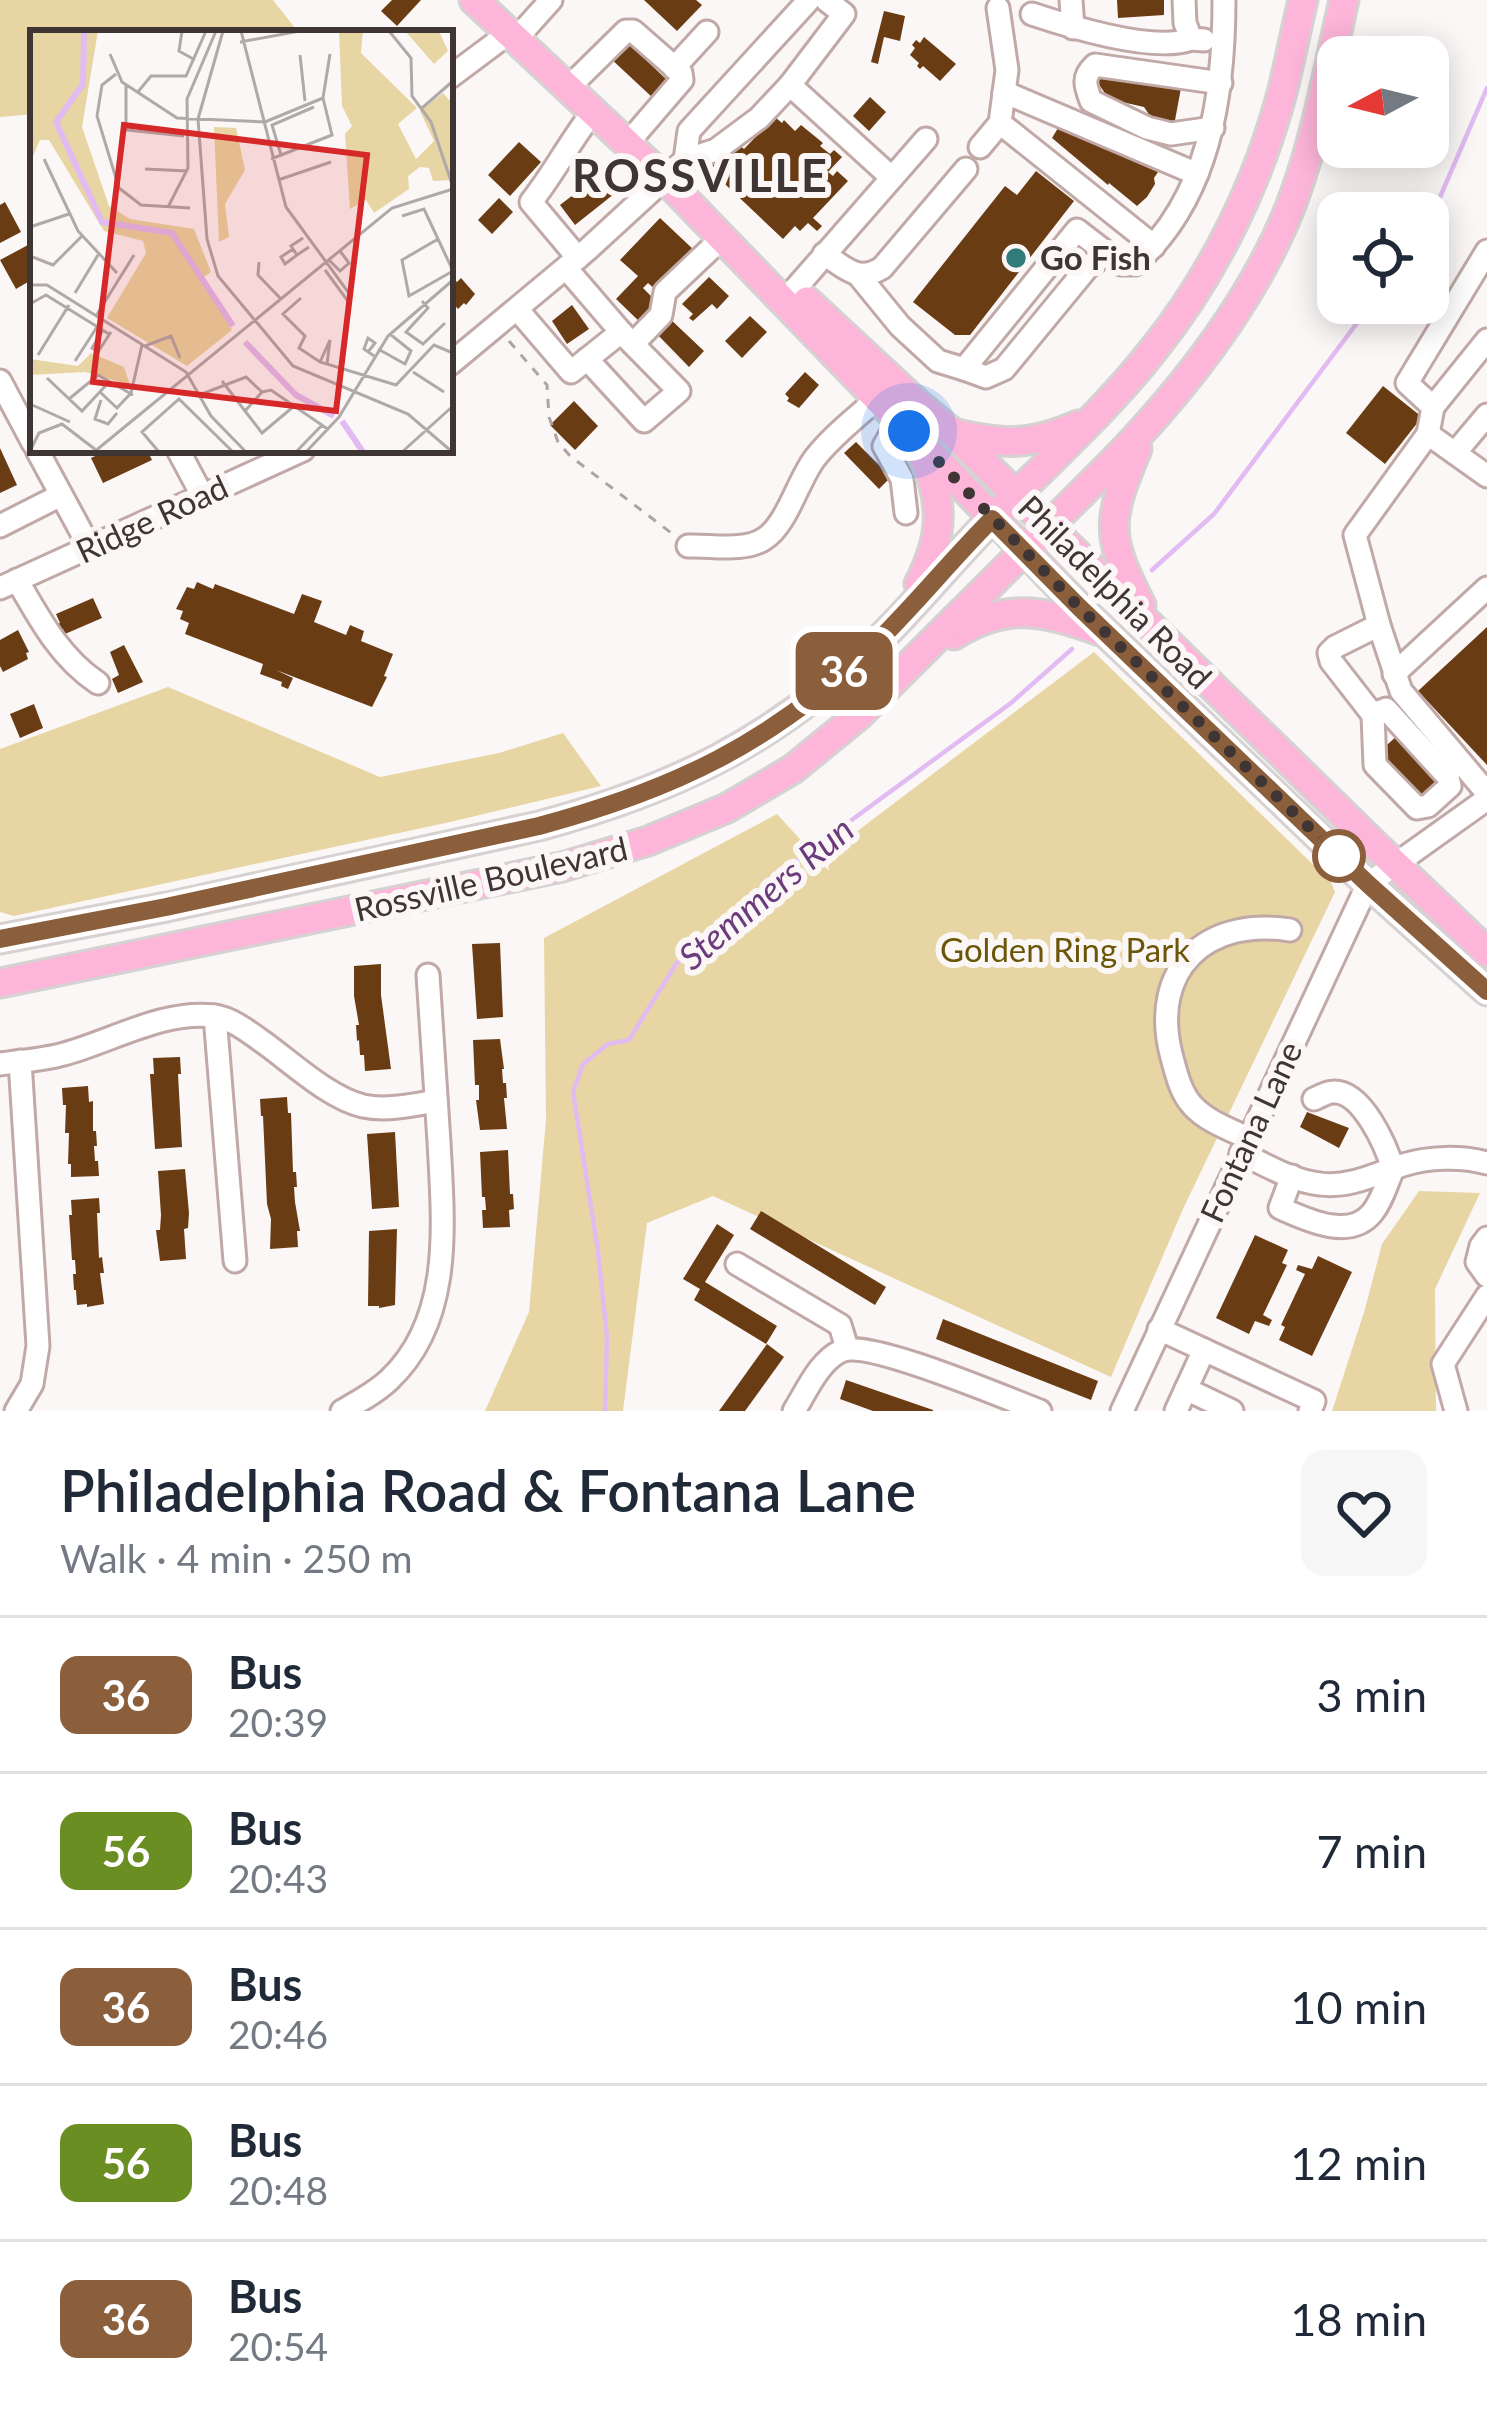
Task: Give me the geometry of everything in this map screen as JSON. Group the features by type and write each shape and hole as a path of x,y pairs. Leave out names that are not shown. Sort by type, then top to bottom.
{"main road":[{"name":"Philadelphia Road","path":"474,0 627,144 675,170 726,243 1023,551 1368,884 1487,991"},
{"name":"Rossville Boulevard","path":"0,939 539,826 676,781 770,730 815,697 904,615 1157,346 1238,214 1282,92 1303,0"},
{"name":"Rossville Boulevard","path":"0,983 521,877 618,852 727,808 781,777 845,727 1145,429 1236,310 1278,236 1306,161 1344,0"},
{"name":"Philadelphia Road","path":"726,243 794,290 952,433 1487,952"},
{"path":"952,433 1023,442 1087,422"},
{"path":"904,426 932,476 939,515 934,555 904,615"},
{"path":"1145,429 1123,479 1113,518 1118,560 1154,630"},
{"path":"910,663 975,622 1000,614 1056,616 1107,634"}],"street":[{"path":"453,75 512,36 551,0"},
{"path":"675,170 689,131 808,0"},
{"path":"453,362 675,170 716,150 759,118 844,14 826,0"},
{"path":"1071,0 1073,28"},
{"path":"1184,0 1191,39"},
{"path":"964,369 1077,230 1120,264 1135,264 1176,216 1213,128 1221,82 1224,0"},
{"path":"980,147 1000,123 1007,70 998,8"},
{"path":"1032,14 1073,28 1169,45 1191,39 1224,42"},
{"path":"568,88 626,31 633,31 681,74 682,80 627,144"},
{"path":"674,68 707,32"},
{"path":"1213,128 1171,134 1148,128 1091,100 1084,83 1095,65 1221,82"},
{"path":"790,85 892,178"},
{"path":"1004,92 1197,174"},
{"path":"587,359 644,421 679,391 627,338 531,202 593,112"},
{"path":"1000,123 1150,250"},
{"path":"794,290 926,139"},
{"path":"860,277 882,268 966,169"},
{"path":"509,316 571,372 661,315 665,292 726,243"},
{"path":"1433,407 1408,383 1487,251"},
{"path":"824,254 860,277 900,326 938,361 986,376 1004,369 1087,268 1107,253"},
{"path":"1389,708 1394,674 1355,535 1428,434 1433,407 1487,340"},
{"path":"0,381 30,438"},
{"path":"688,545 744,546 764,540 817,455 878,398"},
{"path":"1455,454 1487,415"},
{"path":"904,426 884,446 902,479 906,513"},
{"path":"1428,434 1487,476"},
{"path":"38,453 90,548"},
{"path":"180,453 202,495"},
{"name":"Ridge Road","path":"8,584 296,453"},
{"path":"0,526 61,495"},
{"path":"8,584 81,671 98,683"},
{"path":"1394,674 1487,588"},
{"path":"1379,625 1335,647 1329,653 1331,662 1487,796"},
{"name":"Fontana Lane","path":"1122,1411 1368,884 1487,796"},
{"path":"1290,930 1242,928 1211,940 1175,977 1168,994 1166,1032 1182,1090 1192,1106 1292,1176 1318,1184 1346,1183 1408,1163 1487,1162"},
{"path":"342,1411 389,1380 407,1358 436,1293 444,1234 428,975"},
{"path":"16,1411 32,1384 38,1346 10,1063 59,1056 178,1018 215,1016 258,1039 349,1101 375,1108 436,1101"},
{"path":"215,1016 235,1261"},
{"path":"1292,1176 1280,1208 1322,1227 1362,1222 1370,1216 1393,1168 1361,1107 1330,1091 1314,1099"},
{"path":"1487,1238 1477,1262 1487,1276"},
{"path":"737,1264 840,1324 847,1348"},
{"path":"1456,1411 1444,1364 1483,1310"},
{"path":"1160,1329 1314,1401 1310,1411"},
{"path":"794,1411 826,1363 847,1348 890,1356 1040,1411"},
{"path":"1176,1411 1204,1349"},
{"path":"1186,1389 1232,1411"}],"path":[{"path":"509,316 512,347 548,385 549,417 558,442 688,545"}],"green space":[{"path":"0,0 273,0 297,30 30,30 30,114 0,117"},
{"name":"Golden Ring Park","path":"1094,652 1331,882 1335,892 1183,1209 1111,1377 713,1196 647,1223 623,1411 485,1411 529,1312 546,1119 544,938 777,814 829,871 827,854"},
{"path":"168,687 380,777 499,753 563,733 601,786 14,916 0,912 0,749"},
{"path":"1419,1191 1480,1193 1435,1289 1436,1411 1332,1411 1382,1244"}],"building":[{"path":"392,0 421,0 397,26 381,11"},
{"path":"644,0 696,0 702,5 677,31"},
{"path":"1117,0 1164,0 1164,15 1118,18"},
{"path":"884,11 905,16 900,41 884,37 878,64 871,62"},
{"path":"924,37 956,64 940,81 923,66 920,69 910,55 912,45"},
{"path":"625,40 668,81 653,98 609,57"},
{"path":"1134,77 1181,88 1173,131 1158,128 1144,107 1109,99 1095,79 1129,81"},
{"path":"870,97 886,112 869,131 853,116"},
{"path":"775,117 795,131 801,125 830,154 834,150 842,157 828,172 833,176 837,171 848,181 813,218 822,226 817,231 808,223 800,231 795,226 783,239 709,169 738,144 744,149"},
{"path":"1058,128 1158,172 1147,197 1137,206 1108,185 1052,138"},
{"path":"519,142 541,162 510,196 488,175"},
{"path":"1036,171 1074,201 970,335 955,335 913,302 1005,186 1017,195"},
{"path":"599,175 614,194 575,225 560,205"},
{"path":"499,198 513,212 492,234 478,220"},
{"path":"5,202 21,232 0,243 0,205"},
{"path":"660,218 695,251 657,291 648,283 643,288 658,308 642,324 616,299 638,276 620,260"},
{"path":"28,245 30,281 16,289 0,260"},
{"path":"709,277 729,296 717,309 712,304 693,321 689,318 693,314 682,304"},
{"path":"453,278 457,282 461,278 475,294 458,309 453,303"},
{"path":"572,305 589,329 567,344 552,321"},
{"path":"750,316 767,332 742,358 725,341"},
{"path":"668,317 704,351 689,367 654,331"},
{"path":"805,372 819,385 799,408 785,394"},
{"path":"1383,386 1422,417 1385,464 1346,433"},
{"path":"574,401 598,426 575,450 550,425"},
{"path":"856,442 891,477 879,489 844,453"},
{"path":"0,448 17,485 0,493"},
{"path":"102,453 148,453 152,460 103,483 91,458"},
{"path":"197,582 213,589 215,584 294,614 302,594 322,601 314,622 346,635 350,625 364,631 361,641 393,654 372,707 276,670 293,678 288,689 260,674 263,664 185,634 189,623 180,619 183,611 176,609 187,587 194,589"},
{"path":"93,598 102,618 65,634 59,631 56,614"},
{"path":"1487,627 1487,765 1418,691"},
{"path":"18,630 28,659 3,672 0,640"},
{"path":"124,645 143,682 118,693 112,679 119,675 110,652"},
{"path":"34,704 43,728 20,738 10,714"},
{"path":"1398,735 1437,781 1419,798 1378,753"},
{"path":"500,943 503,1017 477,1019 472,944"},
{"path":"381,964 391,1069 365,1071 357,1041 354,966"},
{"path":"500,1039 507,1129 480,1130 473,1040"},
{"path":"180,1057 182,1147 155,1149 153,1058"},
{"path":"88,1086 99,1176 71,1177 62,1088"},
{"path":"287,1097 300,1231 298,1247 270,1249 260,1099"},
{"path":"1307,1112 1349,1128 1339,1148 1300,1127"},
{"path":"395,1132 399,1207 372,1209 367,1134"},
{"path":"508,1150 514,1209 509,1210 510,1227 483,1228 482,1210 486,1210 480,1152"},
{"path":"185,1169 186,1259 160,1261 158,1171"},
{"path":"99,1198 104,1304 87,1307 77,1305 74,1290 69,1215 71,1200"},
{"path":"761,1211 886,1287 875,1305 750,1229"},
{"path":"717,1224 734,1235 705,1282 777,1326 766,1344 694,1300 700,1289 683,1279"},
{"path":"397,1229 395,1305 368,1306 369,1231"},
{"path":"1255,1235 1288,1250 1282,1263 1287,1265 1263,1315 1272,1320 1269,1326 1255,1321 1249,1334 1216,1318"},
{"path":"1318,1256 1352,1272 1312,1356 1279,1340 1285,1327 1281,1325 1305,1274 1296,1270 1298,1265 1312,1269"},
{"path":"943,1319 1098,1381 1091,1400 936,1339"},
{"path":"767,1344 784,1357 745,1411 719,1411"},
{"path":"846,1380 933,1411 873,1411 840,1399"}],"waterway":[{"name":"Stemmers Run","path":"1442,192 1487,88"},
{"name":"Stemmers Run","path":"1152,570 1214,514 1356,324"},
{"name":"Stemmers Run","path":"605,1411 607,1337 573,1092 583,1064 608,1044 629,1040 676,964 718,926 804,855 1011,703 1072,649"}],"bus line":[{"name":"36","path":"0,939 539,826 676,781 770,730 815,697 904,615 992,519 1368,884 1487,991"}],"place":[{"name":"Go Fish","path":"1016,258"}],"district":[{"name":"ROSSVILLE","path":"701,176"}],"route":[{"path":"909,431 1079,607 1339,856"}]}
